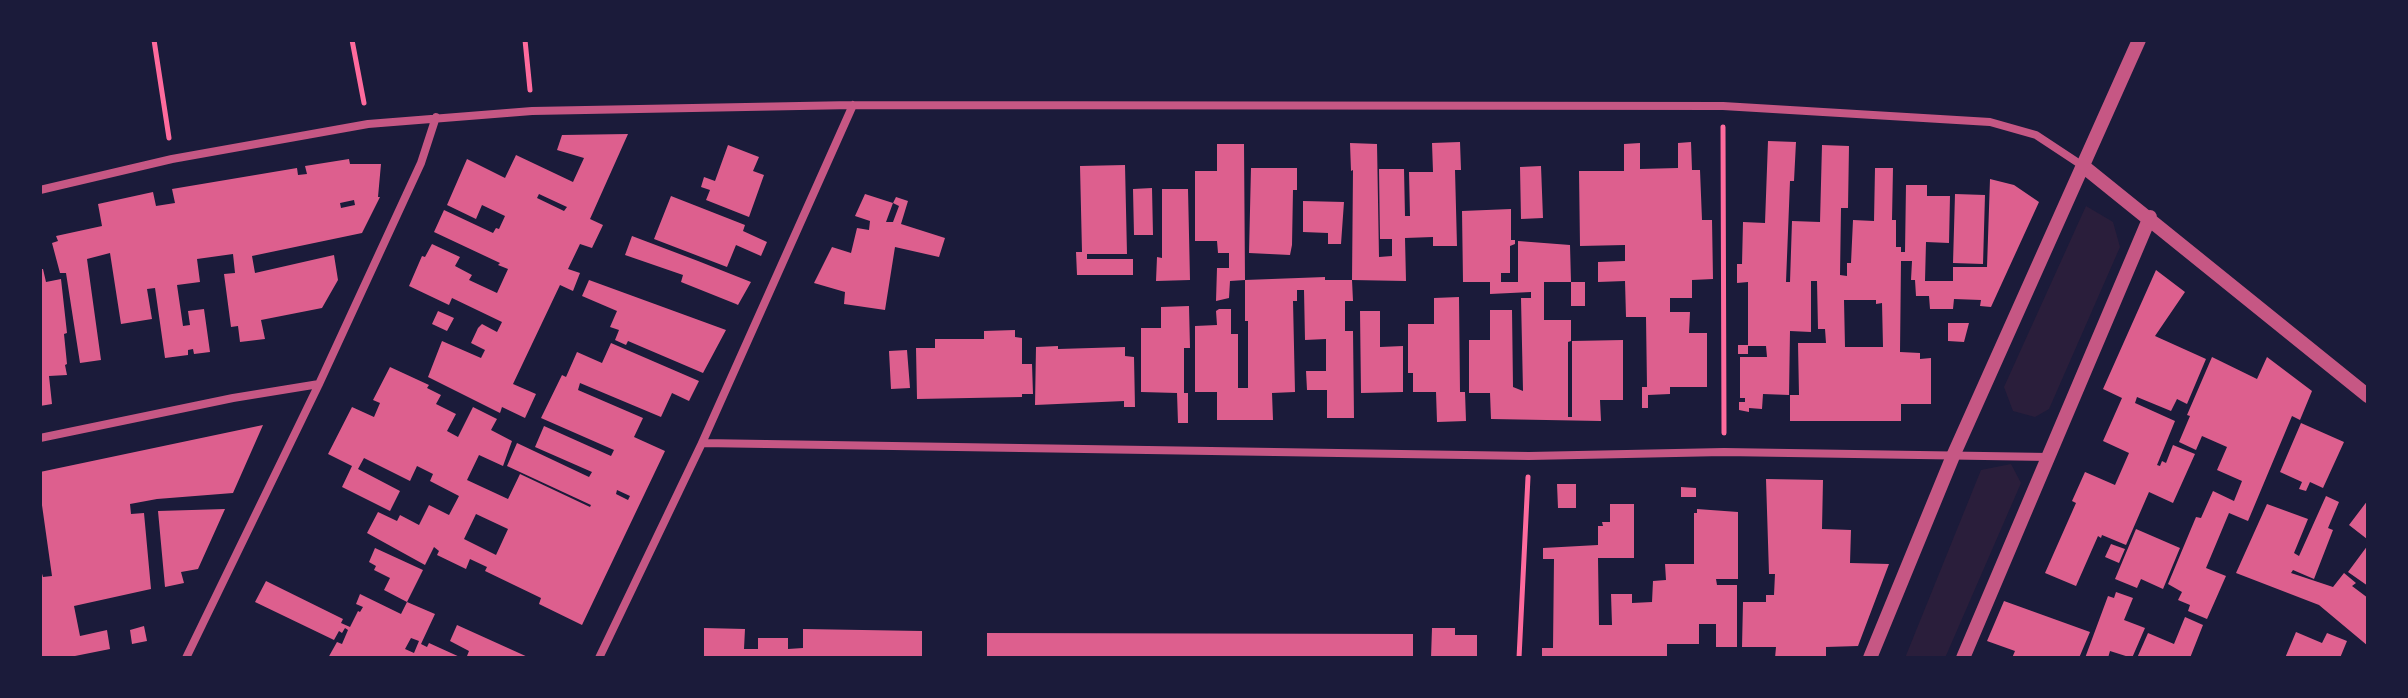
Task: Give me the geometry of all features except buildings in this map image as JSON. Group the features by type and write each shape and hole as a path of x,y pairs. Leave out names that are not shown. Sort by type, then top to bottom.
{"street":[{"path":"1870,658 1953,456 2139,40"},
{"path":"40,190 172,159 368,124 532,111 853,105 1723,106 1990,122 2036,135 2083,166 2368,396"},
{"path":"599,658 702,443 853,105"},
{"path":"186,658 319,384 421,163 436,117"},
{"path":"1963,658 2150,217"},
{"path":"40,438 233,398 319,384"},
{"path":"702,443 1529,456 1724,452 2050,457"}],"path":[{"path":"154,40 172,159"},
{"path":"352,40 368,124"},
{"path":"525,40 532,111"},
{"path":"1723,106 1724,452"},
{"path":"1519,658 1529,456"}],"shaded area":[{"path":"2086,206 2113,222 2120,247 2049,409 2035,417 2013,411 2004,387"},
{"path":"2011,464 2021,483 1945,658 1905,658 1981,470"}]}
